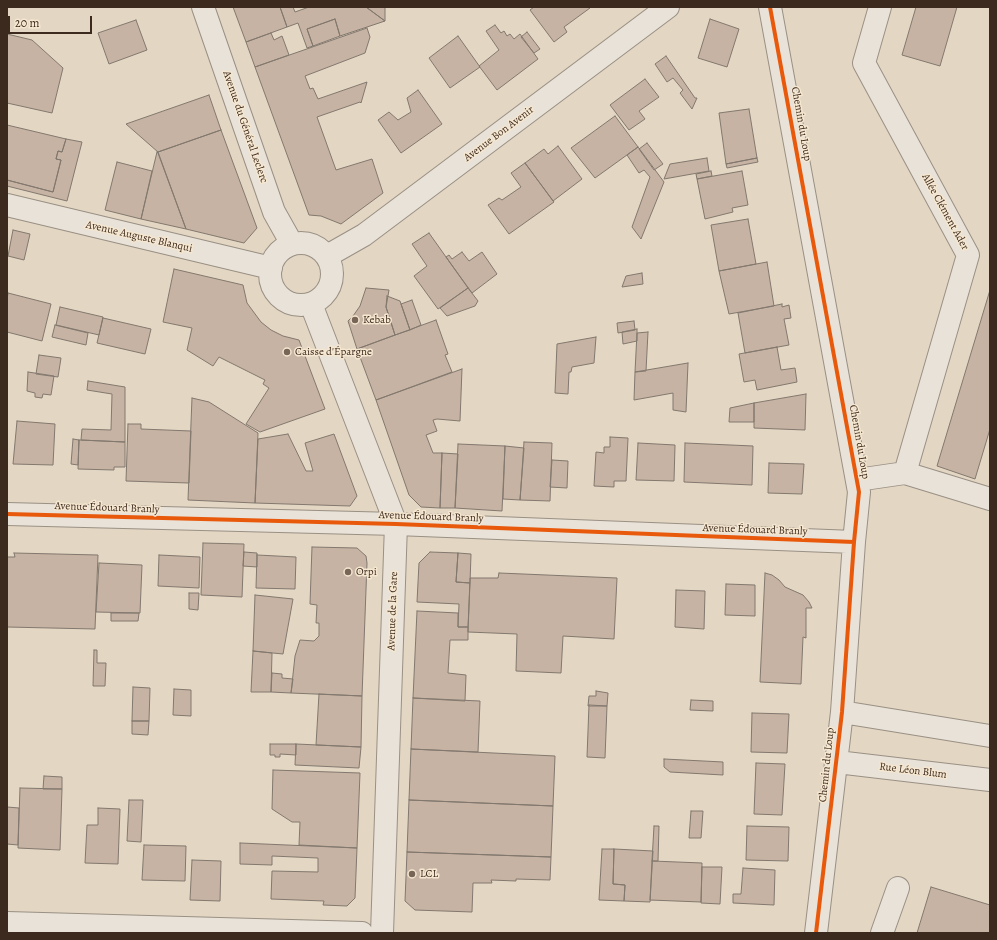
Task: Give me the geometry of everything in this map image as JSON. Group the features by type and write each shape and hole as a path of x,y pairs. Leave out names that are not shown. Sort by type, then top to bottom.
{"street":[{"name":"Avenue du Général Leclerc","path":"203,7 274,212 292,244"},
{"name":"Avenue Bon Avenir","path":"327,256 364,235 668,7"},
{"name":"Chemin du Loup","path":"770,7 859,492 842,712 816,933"},
{"name":"Allée Clément Ader","path":"880,7 864,63 968,255 906,473"},
{"name":"Avenue Auguste Blanqui","path":"7,205 271,268"},
{"path":"301,242 320,248 327,256 331,264 333,274 331,284 327,292 320,299 311,304 301,305 290,303 281,298 274,290 270,279 271,268 273,260 284,248 301,242"},
{"name":"Avenue de la Gare","path":"311,304 396,524 382,933"},
{"path":"857,480 906,473 990,500"},
{"name":"Avenue Édouard Branly","path":"7,514 396,524 854,542"},
{"path":"842,712 990,736"},
{"name":"Rue Léon Blum","path":"837,762 990,780"},
{"path":"882,933 898,888"},
{"path":"7,923 362,933"}],"building":[{"path":"233,7 280,7 287,27 246,42"},
{"path":"280,7 293,7 295,12 309,7 366,7 385,21 340,36 335,19 307,29 313,46 307,48 298,23 287,27"},
{"path":"366,7 385,7 385,21"},
{"path":"534,7 590,8 564,27 567,32 554,42 530,10"},
{"path":"916,7 957,7 940,66 902,55"},
{"path":"335,19 340,36 313,46 307,29"},
{"path":"710,19 739,29 727,67 698,58"},
{"path":"136,20 147,50 109,64 98,33"},
{"path":"495,25 501,33 504,31 507,36 510,34 514,39 520,34 538,59 497,90 479,66 499,50 486,31"},
{"path":"367,28 370,37 365,53 305,76 310,89 313,88 318,99 367,82 361,103 360,102 317,117 336,170 372,159 383,193 341,224 321,216 309,215 255,67"},
{"path":"527,32 540,49 534,53 521,37"},
{"path":"271,33 274,40 282,36 289,55 255,67 246,42"},
{"path":"7,34 32,40 63,68 52,113 7,103"},
{"path":"458,36 480,67 450,88 429,58"},
{"path":"666,56 695,98 697,98 692,109 680,93 683,90 673,78 667,82 655,64"},
{"path":"645,79 659,97 639,111 645,119 629,130 610,105"},
{"path":"418,90 442,124 401,153 378,120 389,112 398,120 411,112 407,98"},
{"path":"209,95 221,130 158,152 126,124"},
{"path":"749,109 757,158 726,164 719,113"},
{"path":"615,116 638,147 595,178 571,148"},
{"path":"7,125 66,139 62,152 58,151 56,159 61,160 53,192 7,180"},
{"path":"221,130 257,228 244,243 186,229 158,152"},
{"path":"66,139 82,142 67,201 7,186 7,180 53,192 61,160 56,159 58,151 62,152"},
{"path":"647,143 663,164 654,170 639,149"},
{"path":"558,146 582,179 553,201 525,163 544,149 548,154"},
{"path":"638,147 664,182 641,239 632,227 650,177 644,170 639,173 627,155"},
{"path":"157,152 158,153 186,229 141,219"},
{"path":"707,158 709,171 664,179 670,164"},
{"path":"757,158 758,162 727,168 726,164"},
{"path":"117,162 152,171 141,219 105,210"},
{"path":"525,163 554,202 509,234 488,205 499,198 502,200 521,187 511,173"},
{"path":"711,171 712,176 697,179 696,174"},
{"path":"742,171 748,205 732,208 733,212 705,219 697,179"},
{"path":"748,219 756,264 719,271 711,225"},
{"path":"13,230 30,234 24,260 8,256"},
{"path":"429,233 468,288 438,309 414,276 427,266 412,244"},
{"path":"462,252 469,261 482,252 497,274 472,293 446,257 449,255 452,259"},
{"path":"767,262 774,306 729,314 719,271"},
{"path":"174,269 243,285 247,303 261,322 271,330 283,336 299,340 325,409 260,432 246,424 269,388 263,384 265,380 219,357 213,366 187,350 192,328 163,322"},
{"path":"642,273 643,284 622,287 626,276"},
{"path":"366,288 389,290 386,307 395,335 357,349 348,321 360,306"},
{"path":"468,288 478,301 475,306 447,316 440,308"},
{"path":"990,290 990,429 975,479 937,466"},
{"path":"8,293 51,304 42,341 7,332"},
{"path":"387,296 400,301 410,330 395,335 386,307"},
{"path":"412,300 421,325 410,330 401,304"},
{"path":"782,304 782,307 789,305 791,318 784,319 789,345 745,353 738,313"},
{"path":"60,307 103,317 99,335 56,325"},
{"path":"103,318 151,329 145,354 97,343"},
{"path":"436,320 448,354 445,355 452,372 376,400 357,349"},
{"path":"634,321 635,330 618,333 617,323"},
{"path":"55,325 88,333 86,345 52,337"},
{"path":"637,329 637,341 623,344 622,332"},
{"path":"648,332 646,371 635,372 637,333"},
{"path":"596,337 594,363 572,367 571,372 569,372 568,394 555,393 557,344"},
{"path":"777,347 781,370 795,368 797,382 757,390 755,380 744,382 739,354"},
{"path":"39,355 61,358 58,377 36,374"},
{"path":"688,363 686,412 673,410 673,393 634,400 635,372"},
{"path":"462,369 460,421 433,420 437,431 426,435 433,453 442,453 440,508 421,507 409,495 376,400"},
{"path":"28,372 54,376 51,395 43,394 42,398 35,397 35,393 27,391"},
{"path":"88,381 125,387 125,442 81,440 82,429 111,430 112,394 87,390"},
{"path":"806,394 805,430 754,428 754,403"},
{"path":"192,398 209,402 258,433 255,503 188,500"},
{"path":"754,403 754,422 729,422 730,408"},
{"path":"17,421 55,424 53,465 13,464"},
{"path":"128,424 141,424 141,429 191,431 189,483 126,481"},
{"path":"288,434 306,471 313,471 305,443 334,434 357,496 350,506 255,503 258,439"},
{"path":"610,437 628,438 626,481 614,481 614,487 594,486 596,452 604,453 604,447 610,447"},
{"path":"73,439 79,440 78,465 71,464"},
{"path":"79,440 125,442 125,467 114,467 114,470 78,469"},
{"path":"524,442 552,443 550,501 520,500"},
{"path":"638,443 675,445 674,481 636,480"},
{"path":"685,443 753,446 752,485 684,482"},
{"path":"458,444 505,446 502,511 455,508"},
{"path":"505,446 524,448 520,500 503,499"},
{"path":"442,453 458,454 455,508 440,508"},
{"path":"552,460 568,461 567,488 550,487"},
{"path":"769,463 804,464 802,494 768,493"},
{"path":"203,543 244,544 242,597 201,595"},
{"path":"312,547 357,548 366,556 362,696 291,693 295,656 300,640 314,641 319,636 319,623 316,623 317,605 310,604"},
{"path":"244,552 257,553 257,567 243,566"},
{"path":"430,552 458,553 456,582 470,583 468,627 458,627 459,604 417,602 419,563"},
{"path":"14,553 98,555 95,629 7,627 7,557 15,557"},
{"path":"458,553 471,554 470,583 456,582"},
{"path":"159,555 200,557 199,588 158,586"},
{"path":"257,555 296,557 295,589 256,588"},
{"path":"99,563 142,565 140,613 96,612"},
{"path":"499,573 617,578 614,639 563,636 561,673 516,671 517,634 468,632 470,578 498,578"},
{"path":"765,573 772,575 785,587 803,595 812,608 806,608 806,638 803,637 801,684 760,682"},
{"path":"726,584 755,585 755,616 725,615"},
{"path":"676,590 705,591 704,629 675,627"},
{"path":"189,593 199,593 198,610 189,609"},
{"path":"255,595 293,599 283,654 253,651"},
{"path":"417,611 458,613 458,627 468,627 468,640 450,640 448,673 466,675 465,701 413,698"},
{"path":"111,613 139,613 138,621 111,621"},
{"path":"94,650 97,650 97,663 106,663 105,686 93,686"},
{"path":"253,651 272,653 271,692 251,692"},
{"path":"272,673 282,674 282,678 293,679 291,693 271,692"},
{"path":"133,687 150,688 149,721 132,721"},
{"path":"174,689 191,690 191,716 173,715"},
{"path":"596,691 608,693 607,706 588,706 589,696 596,696"},
{"path":"319,694 362,696 361,747 316,745"},
{"path":"413,698 480,701 478,752 411,749"},
{"path":"691,700 713,701 713,711 690,710"},
{"path":"589,705 607,706 605,758 587,757"},
{"path":"752,713 789,714 787,753 751,752"},
{"path":"132,721 149,721 148,735 132,734"},
{"path":"270,744 296,744 296,755 280,754 280,757 275,757 275,755 270,755"},
{"path":"296,744 361,747 359,768 295,765"},
{"path":"411,749 555,756 553,806 409,800"},
{"path":"664,759 723,762 723,775 670,772 664,767"},
{"path":"756,763 785,764 782,815 754,814"},
{"path":"273,770 360,773 357,848 299,845 300,822 292,822 272,809"},
{"path":"44,776 62,777 62,789 43,789"},
{"path":"20,788 62,789 60,850 18,848"},
{"path":"129,800 143,800 141,842 127,841"},
{"path":"409,800 553,806 551,857 407,852"},
{"path":"7,807 19,808 18,845 7,844"},
{"path":"98,808 120,809 118,864 85,863 87,825 98,825"},
{"path":"691,811 703,811 701,838 689,838"},
{"path":"654,826 659,826 658,861 652,861"},
{"path":"747,826 789,827 788,861 746,860"},
{"path":"240,843 357,848 355,898 347,906 323,905 324,901 271,899 272,871 318,872 318,858 272,856 272,865 240,864"},
{"path":"144,845 186,846 185,881 142,880"},
{"path":"602,849 614,849 613,884 625,885 624,901 599,900"},
{"path":"614,849 653,851 650,902 624,901 625,885 613,884"},
{"path":"407,852 551,857 550,880 516,879 516,881 491,880 492,883 473,883 472,912 415,910 405,901"},
{"path":"192,860 221,861 220,901 190,900"},
{"path":"652,861 702,863 701,902 650,900"},
{"path":"702,867 722,867 720,904 701,903"},
{"path":"743,868 775,870 774,905 733,903 733,894 741,894"},
{"path":"931,887 990,905 990,933 917,933"}],"cycle path":[{"path":"770,7 859,492 842,712 816,933"},
{"path":"7,514 396,524 854,542"}],"place":[{"name":"Kebab","path":"355,320"},
{"name":"Caisse d'Épargne","path":"287,352"},
{"name":"Orpi","path":"348,572"},
{"name":"LCL","path":"412,874"}]}
